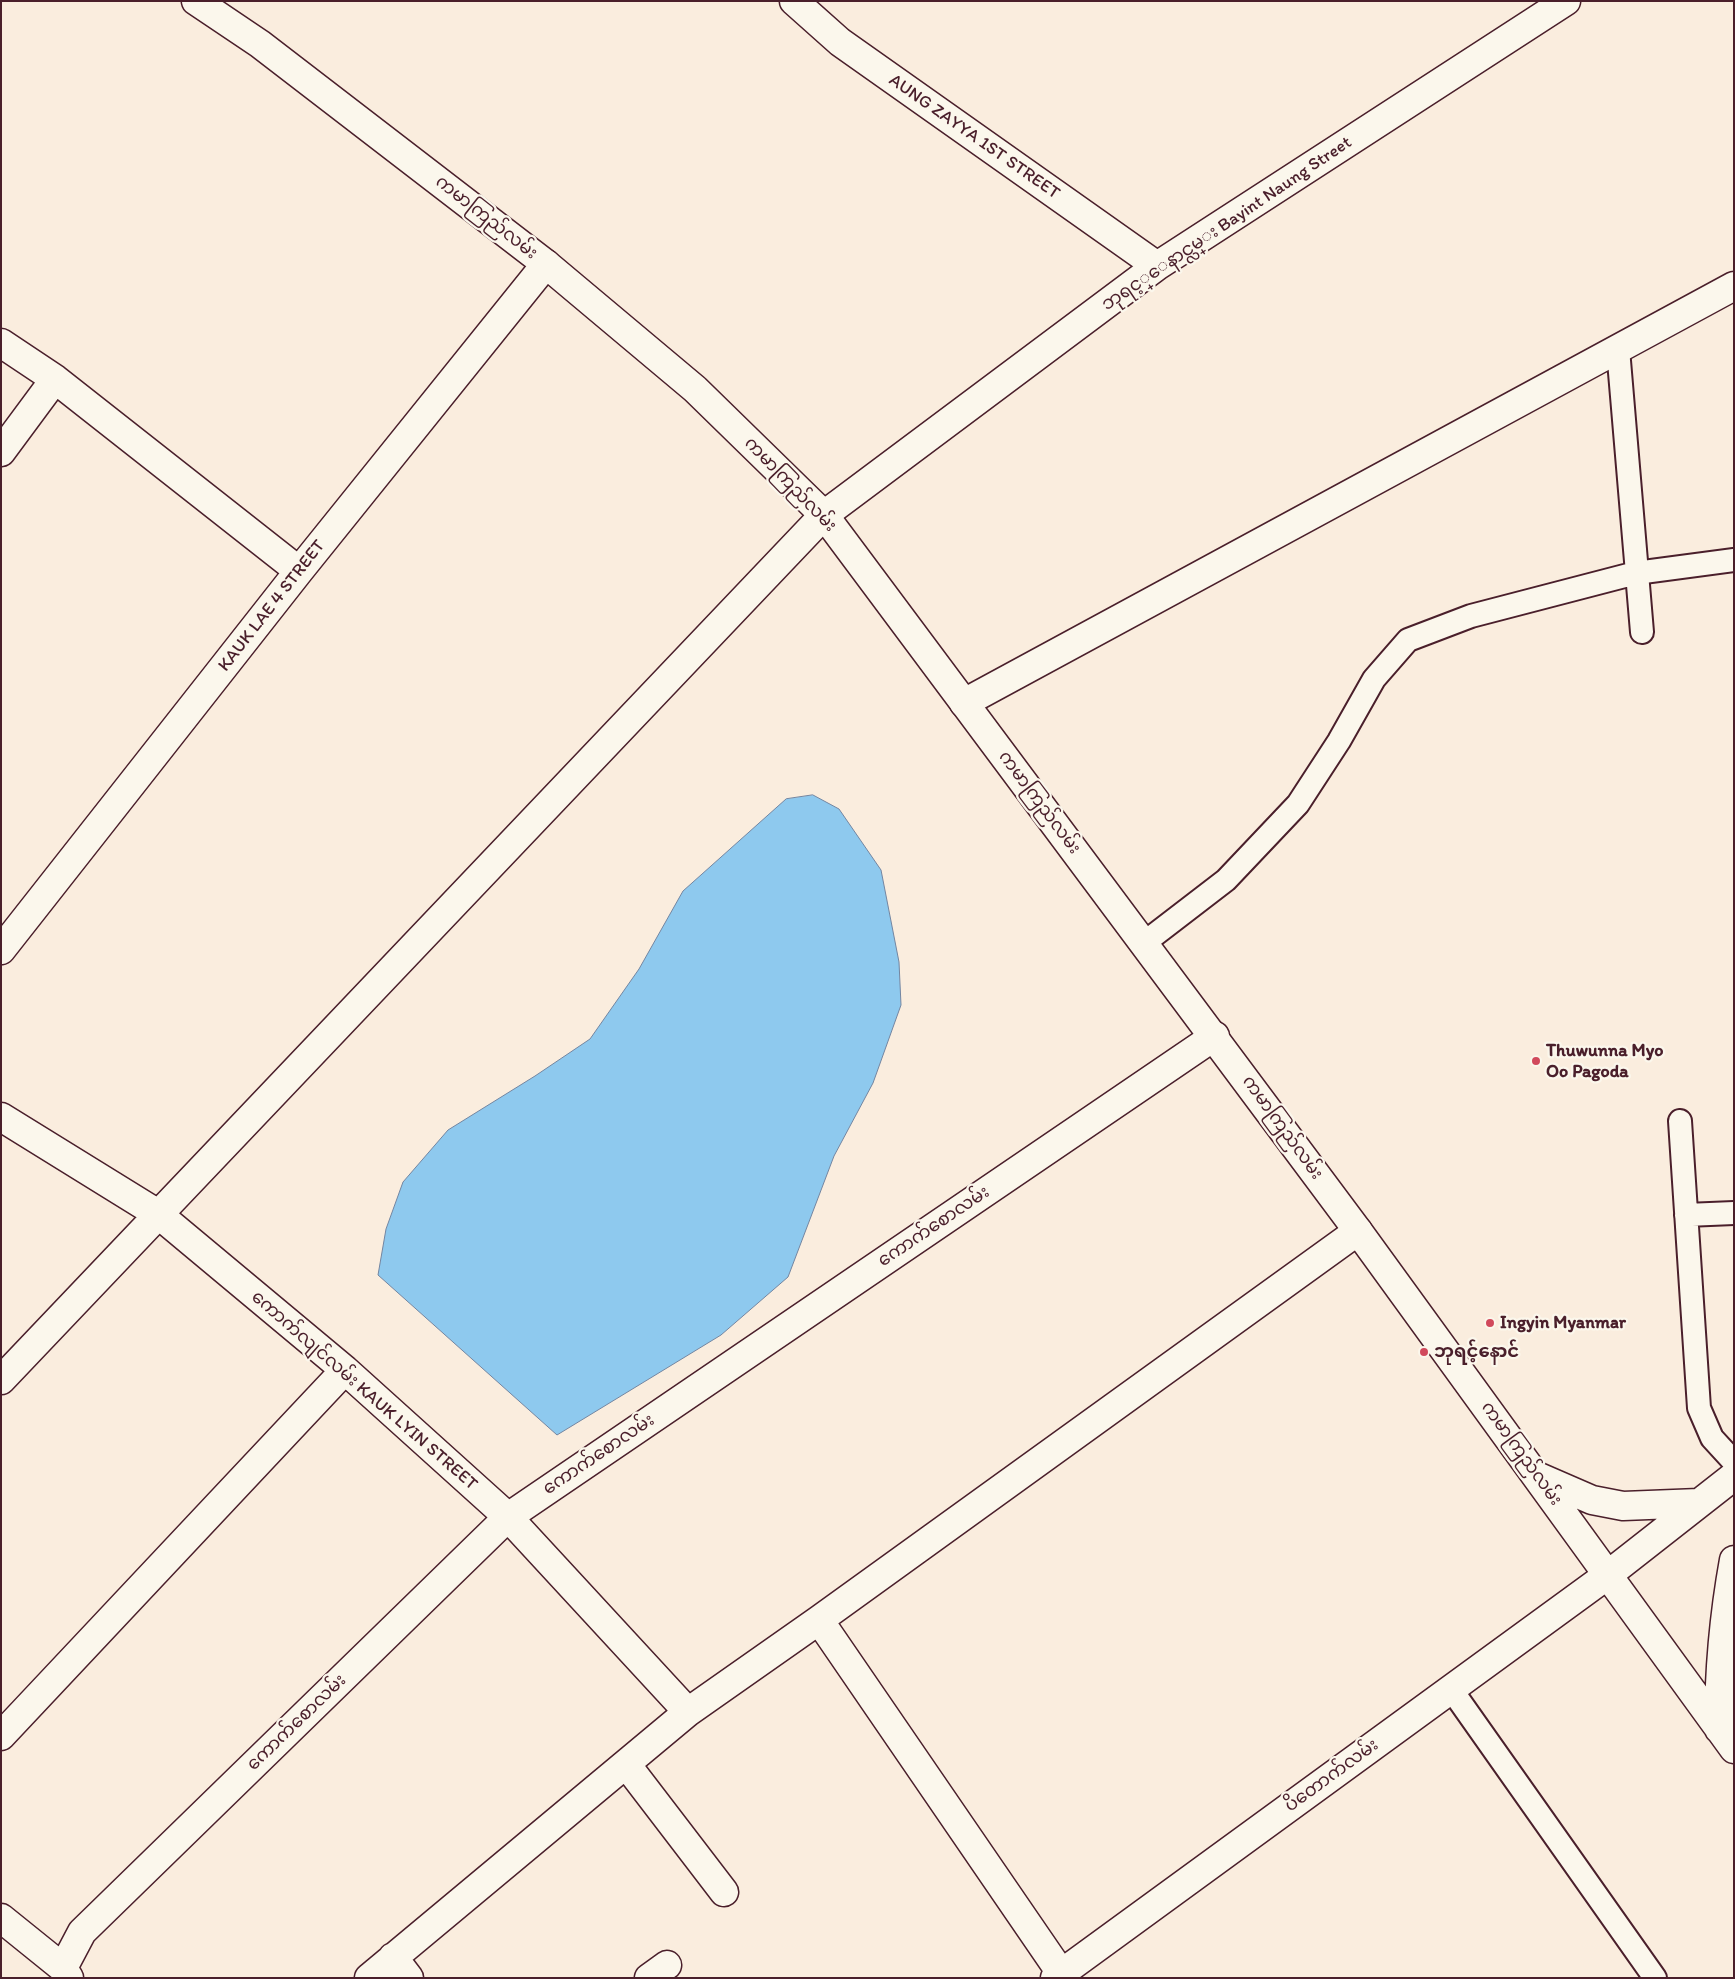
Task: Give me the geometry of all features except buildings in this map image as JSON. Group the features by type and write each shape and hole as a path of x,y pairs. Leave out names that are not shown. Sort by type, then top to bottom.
{"street":[{"name":"ကမာကြည်လမ်း","path":"196,1 260,44 546,264 695,389 824,515 1215,1036 1609,1574 1727,1739"},
{"name":"AUNG ZAYYA 1ST STREET","path":"794,1 840,42 1157,266"},
{"name":"ဘုရင့္ေနာင္လမ္း Bayint Naung Street","path":"1,1380 824,515 1157,266 1566,1"},
{"name":"KAUK LAE 4 STREET","path":"1,950 299,571 546,264"},
{"path":"964,703 1734,286"},
{"path":"1,343 55,379 299,571"},
{"path":"1,452 55,379"},
{"name":"ကောက်စောလမ်း","path":"66,1973 82,1932 508,1517 1215,1036"},
{"name":"ကောက်လျင်လမ်း KAUK LYIN STREET","path":"1,1117 158,1214 345,1370 508,1517 688,1712"},
{"path":"369,1978 401,1967 626,1764 688,1712 819,1620 1358,1231"},
{"path":"1,1736 345,1370"},
{"path":"1537,1476 1592,1500 1623,1506 1699,1503"},
{"name":"ပိတောက်လမ်း","path":"1058,1976 1609,1574 1734,1476"},
{"path":"1727,1739 1720,1682 1729,1590 1734,1560"},
{"path":"819,1620 1058,1976"},
{"path":"626,1764 724,1892"},
{"path":"1,1918 66,1973"}],"lane":[{"path":"1618,349 1642,632"},
{"path":"1144,942 1226,880 1298,804 1339,741 1374,679 1408,640 1471,616 1636,573 1734,560"},
{"path":"1680,1122 1699,1408 1712,1438 1734,1462"},
{"path":"1686,1215 1734,1213"},
{"path":"1451,1689 1655,1978"}],"water":[{"path":"813,795 839,809 881,870 899,962 901,1005 873,1083 834,1156 788,1277 721,1335 557,1435 378,1275 386,1229 403,1182 448,1130 590,1039 639,969 683,891 786,799"}],"place":[{"name":"Thuwunna Myo Oo Pagoda","path":"1536,1061"},
{"name":"Ingyin Myanmar","path":"1490,1323"},
{"name":"ဘုရင့်နောင်","path":"1424,1352"}]}
